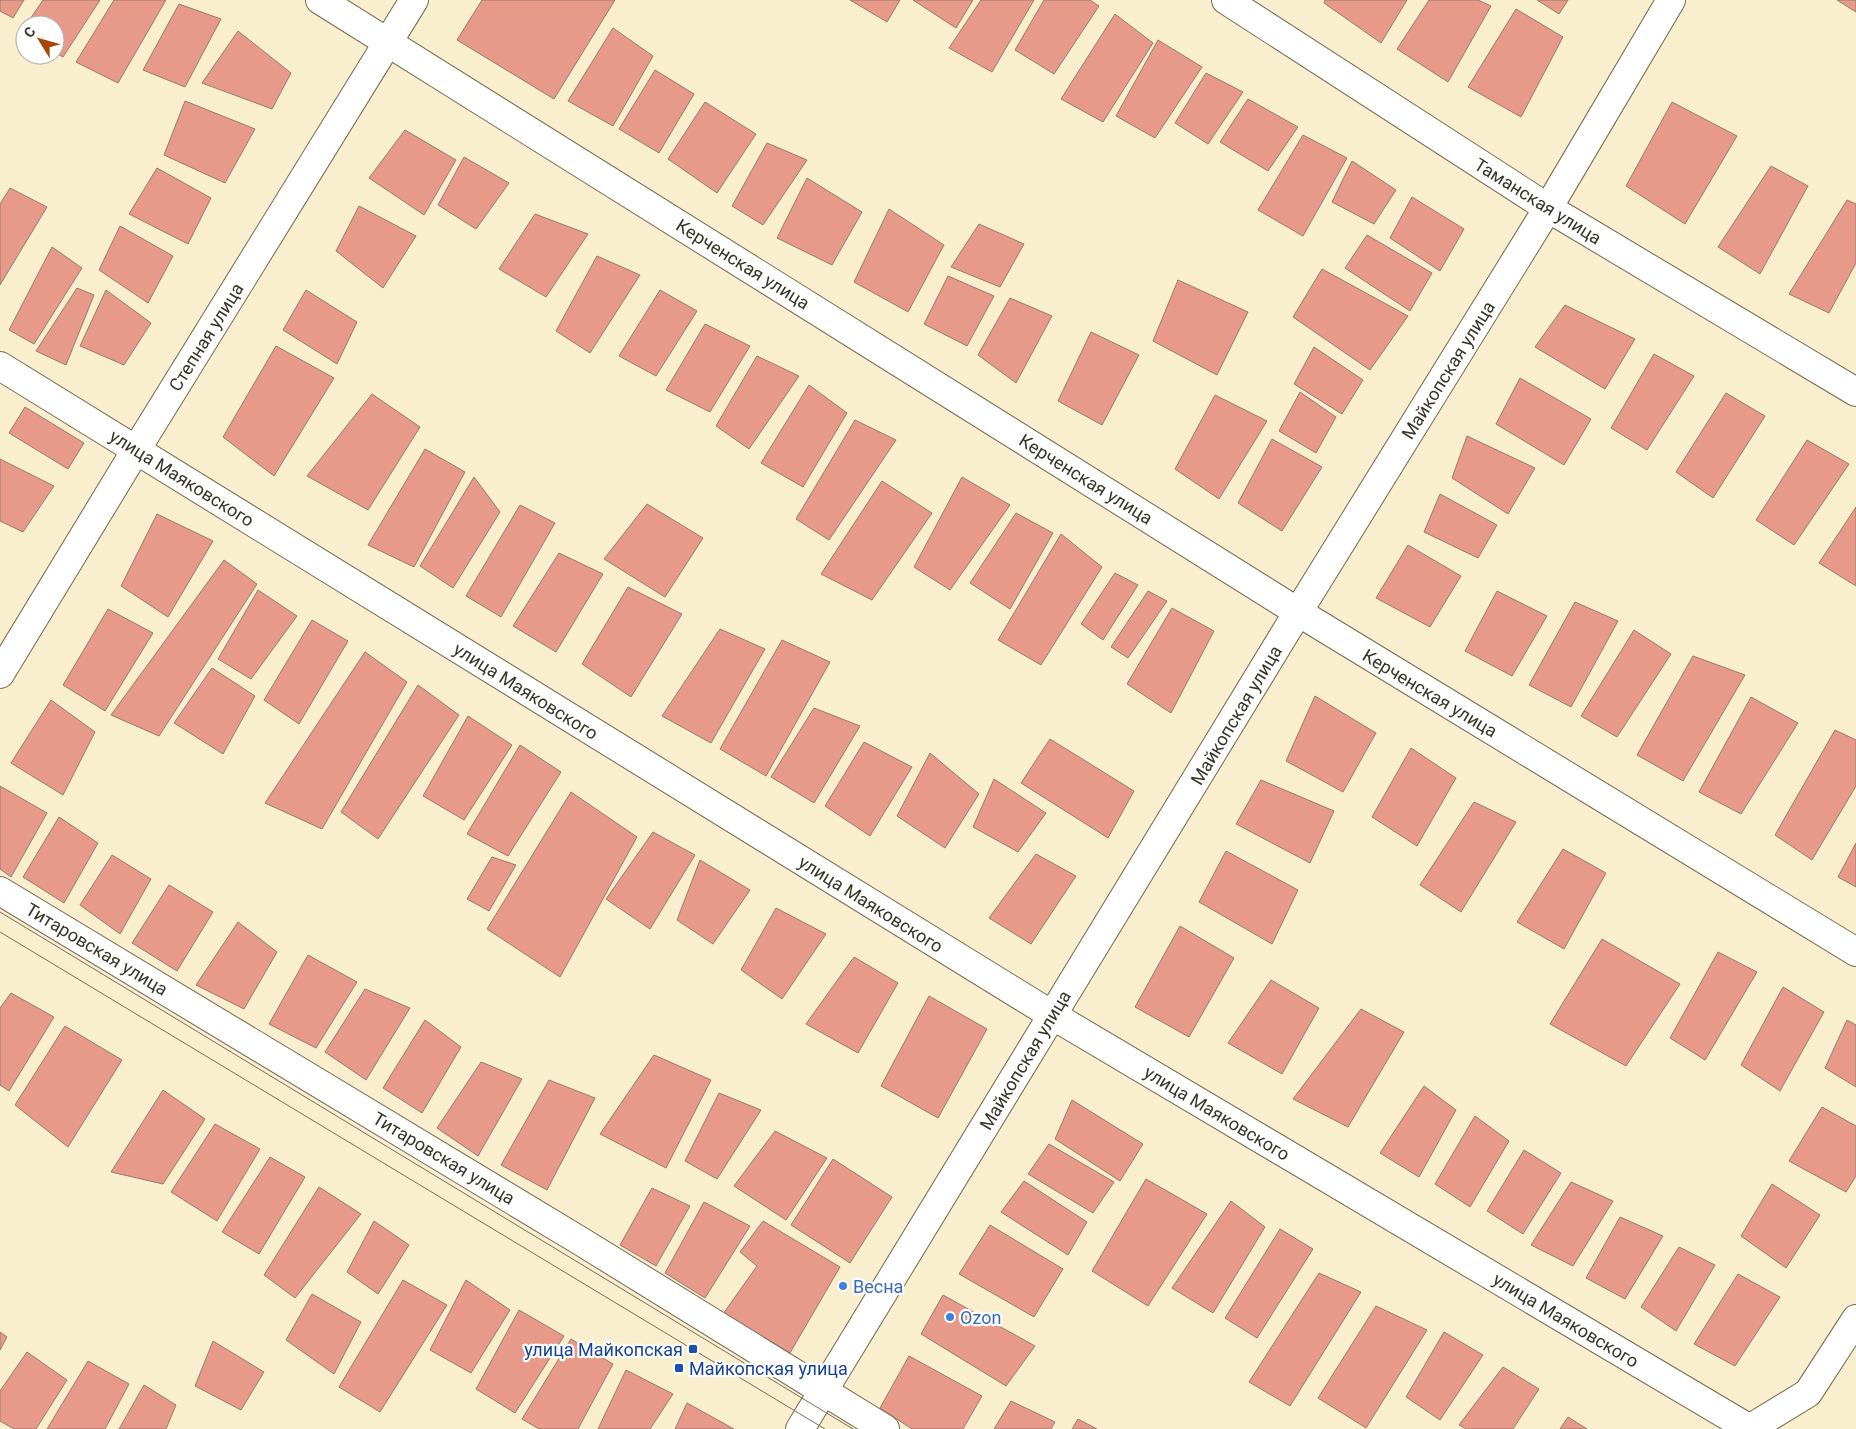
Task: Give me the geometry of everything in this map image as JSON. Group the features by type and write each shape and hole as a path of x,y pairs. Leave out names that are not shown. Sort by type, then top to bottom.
{"street":[{"name":"Керченская улица","path":"320,0 1298,612 1856,952"},
{"name":"Степная улица","path":"0,674 414,0"},
{"name":"Таманская улица","path":"1226,0 1548,208 1856,392"},
{"name":"Майкопская улица","path":"800,1429 1298,612 1548,208 1671,0"},
{"name":"улица Маяковского","path":"0,366 1052,1016 1750,1429"},
{"name":"Титаровская улица","path":"0,891 582,1242 819,1399 885,1429"},
{"path":"1750,1429 1808,1393 1856,1319"}],"building":[{"path":"0,0 24,0 13,18 0,11"},
{"path":"43,0 100,0 65,54 65,15 33,15"},
{"path":"114,0 166,0 118,83 76,62"},
{"path":"482,0 615,0 554,99 457,40"},
{"path":"850,0 900,0 887,22"},
{"path":"913,0 973,0 956,28"},
{"path":"981,0 1034,0 992,72 949,48"},
{"path":"1044,0 1090,0 1099,6 1054,74 1015,50"},
{"path":"1325,0 1407,0 1381,43 1324,3"},
{"path":"1429,0 1478,0 1491,6 1448,82 1397,49"},
{"path":"1537,0 1568,0 1559,14"},
{"path":"1837,0 1856,0 1856,12"},
{"path":"179,4 221,19 185,87 143,70"},
{"path":"1516,9 1563,37 1521,117 1468,87"},
{"path":"1115,14 1153,43 1103,122 1061,99"},
{"path":"613,28 653,56 613,126 568,101"},
{"path":"238,31 291,73 272,109 202,83"},
{"path":"1158,40 1202,67 1155,138 1116,116"},
{"path":"655,70 694,94 659,153 619,129"},
{"path":"1206,73 1243,92 1208,144 1175,123"},
{"path":"1248,99 1298,127 1268,171 1220,142"},
{"path":"185,101 255,129 225,183 164,155"},
{"path":"705,102 756,134 717,193 668,159"},
{"path":"1672,102 1737,136 1685,224 1626,186"},
{"path":"405,130 456,160 424,215 369,178"},
{"path":"1303,135 1347,158 1303,236 1258,210"},
{"path":"767,143 807,160 763,225 732,206"},
{"path":"464,157 509,183 476,229 438,205"},
{"path":"1352,161 1396,190 1374,224 1332,202"},
{"path":"1771,166 1808,186 1760,274 1718,247"},
{"path":"157,168 211,198 188,244 129,214"},
{"path":"807,178 862,212 832,265 777,238"},
{"path":"10,188 47,207 0,285 0,204"},
{"path":"1412,197 1464,229 1440,271 1390,238"},
{"path":"1847,200 1856,204 1856,263 1829,313 1789,294"},
{"path":"359,206 416,236 383,288 336,251"},
{"path":"889,209 944,245 908,312 854,282"},
{"path":"535,214 588,234 546,297 499,269"},
{"path":"979,224 1024,244 1000,287 951,267"},
{"path":"120,226 173,256 148,303 99,270"},
{"path":"1367,235 1432,273 1410,311 1345,268"},
{"path":"52,247 82,268 34,344 9,330"},
{"path":"597,256 640,275 590,353 556,331"},
{"path":"1322,269 1408,316 1370,370 1293,317"},
{"path":"948,276 994,296 967,346 924,324"},
{"path":"1178,280 1248,312 1217,375 1153,341"},
{"path":"77,288 94,295 66,365 36,351"},
{"path":"106,290 151,323 124,365 80,346"},
{"path":"306,290 357,322 337,364 283,330"},
{"path":"660,290 697,311 656,376 619,356"},
{"path":"1010,298 1052,316 1016,383 978,355"},
{"path":"1565,305 1635,339 1605,389 1535,347"},
{"path":"705,324 750,346 710,412 666,390"},
{"path":"1091,332 1139,355 1102,425 1058,401"},
{"path":"276,346 334,378 274,476 223,437"},
{"path":"1314,347 1363,380 1342,414 1294,384"},
{"path":"1654,354 1694,376 1647,450 1611,428"},
{"path":"757,356 799,376 749,449 716,426"},
{"path":"1520,378 1591,419 1564,465 1496,424"},
{"path":"809,385 847,413 803,487 761,463"},
{"path":"1300,392 1336,417 1316,453 1279,431"},
{"path":"1726,393 1765,416 1713,498 1676,472"},
{"path":"372,394 420,427 368,510 307,476"},
{"path":"1215,395 1267,421 1219,499 1175,469"},
{"path":"25,407 84,443 68,469 9,433"},
{"path":"855,420 896,440 829,540 796,519"},
{"path":"1467,436 1535,468 1508,514 1452,478"},
{"path":"1272,439 1322,467 1282,531 1238,503"},
{"path":"1807,440 1849,464 1794,545 1756,520"},
{"path":"425,449 465,472 414,567 368,545"},
{"path":"0,459 54,486 23,532 0,521"},
{"path":"474,477 500,512 453,588 420,566"},
{"path":"962,477 1010,505 950,590 914,567"},
{"path":"882,481 932,513 872,600 821,574"},
{"path":"1440,494 1497,525 1478,558 1424,532"},
{"path":"647,504 703,538 665,597 604,559"},
{"path":"520,505 555,523 501,617 466,596"},
{"path":"1856,507 1856,586 1819,563"},
{"path":"1016,513 1053,533 1010,609 970,583"},
{"path":"157,514 213,541 168,617 121,586"},
{"path":"1061,534 1102,567 1041,665 998,640"},
{"path":"1408,545 1461,576 1430,627 1376,598"},
{"path":"559,553 603,574 556,652 513,626"},
{"path":"224,560 257,584 159,736 111,715"},
{"path":"1115,573 1138,585 1103,640 1081,624"},
{"path":"628,587 682,614 631,697 582,664"},
{"path":"258,590 297,616 251,679 218,659"},
{"path":"1148,591 1167,601 1128,658 1111,647"},
{"path":"1497,591 1547,616 1512,676 1465,651"},
{"path":"1575,602 1618,621 1571,707 1529,685"},
{"path":"1172,608 1214,631 1171,713 1127,684"},
{"path":"108,609 153,633 105,711 63,685"},
{"path":"312,620 348,641 299,724 264,700"},
{"path":"720,629 765,649 711,743 662,716"},
{"path":"1634,630 1671,654 1617,737 1581,716"},
{"path":"782,640 830,662 766,776 720,749"},
{"path":"365,652 407,682 322,829 265,803"},
{"path":"1693,656 1745,675 1683,781 1637,755"},
{"path":"212,668 255,696 223,754 174,723"},
{"path":"418,685 459,715 378,839 341,812"},
{"path":"1315,696 1376,733 1343,792 1286,761"},
{"path":"1751,697 1798,723 1741,814 1699,792"},
{"path":"51,700 95,732 63,795 11,763"},
{"path":"814,708 860,726 814,803 771,777"},
{"path":"468,716 512,745 464,820 423,796"},
{"path":"1835,730 1856,740 1856,786 1812,860 1775,835"},
{"path":"1050,739 1134,791 1108,838 1021,783"},
{"path":"864,742 912,767 870,836 825,806"},
{"path":"520,745 561,772 508,856 467,834"},
{"path":"1411,748 1456,778 1417,846 1372,817"},
{"path":"930,753 979,794 945,848 897,816"},
{"path":"994,779 1046,813 1018,852 973,827"},
{"path":"1261,780 1334,811 1310,863 1236,824"},
{"path":"0,786 47,813 11,877 0,869"},
{"path":"571,792 637,837 560,977 487,929"},
{"path":"1474,802 1516,822 1461,912 1420,885"},
{"path":"59,817 98,843 64,903 23,877"},
{"path":"653,832 695,855 650,929 606,899"},
{"path":"1856,843 1856,887 1838,877"},
{"path":"1563,849 1606,873 1564,949 1517,922"},
{"path":"1226,851 1298,890 1272,944 1199,902"},
{"path":"1036,854 1076,876 1031,944 989,918"},
{"path":"112,855 151,879 120,934 80,905"},
{"path":"492,857 516,865 489,911 467,899"},
{"path":"700,860 750,890 713,944 677,920"},
{"path":"169,885 213,912 177,971 132,943"},
{"path":"776,908 826,934 782,999 741,970"},
{"path":"238,922 277,952 244,1009 196,985"},
{"path":"1180,926 1234,958 1189,1037 1135,1007"},
{"path":"1602,939 1680,984 1626,1066 1550,1024"},
{"path":"1718,952 1757,972 1705,1060 1670,1038"},
{"path":"308,955 357,982 316,1048 269,1024"},
{"path":"854,957 898,983 858,1053 806,1024"},
{"path":"1271,980 1319,1008 1282,1074 1228,1043"},
{"path":"1783,987 1824,1012 1780,1091 1741,1065"},
{"path":"365,989 410,1008 366,1080 325,1052"},
{"path":"11,993 54,1017 9,1091 0,1085 0,1008"},
{"path":"929,996 987,1029 938,1118 881,1086"},
{"path":"1361,1009 1404,1032 1348,1127 1293,1099"},
{"path":"425,1020 461,1047 422,1113 383,1088"},
{"path":"1847,1020 1856,1025 1856,1087 1825,1068"},
{"path":"65,1026 122,1060 68,1147 15,1105"},
{"path":"654,1055 711,1080 666,1168 600,1134"},
{"path":"481,1062 522,1079 478,1156 437,1128"},
{"path":"549,1080 595,1098 547,1190 501,1165"},
{"path":"1424,1086 1456,1110 1419,1177 1380,1153"},
{"path":"163,1090 205,1119 163,1184 111,1172"},
{"path":"719,1093 761,1110 717,1179 685,1161"},
{"path":"1072,1100 1143,1144 1120,1181 1055,1139"},
{"path":"1822,1107 1856,1126 1856,1176 1846,1192 1789,1161"},
{"path":"1475,1116 1509,1141 1470,1207 1435,1184"},
{"path":"215,1124 260,1149 217,1221 171,1192"},
{"path":"775,1131 827,1158 786,1220 734,1186"},
{"path":"1049,1144 1114,1182 1093,1213 1028,1174"},
{"path":"1524,1150 1561,1173 1523,1234 1487,1211"},
{"path":"270,1157 305,1177 259,1254 222,1232"},
{"path":"833,1159 892,1197 850,1263 791,1225"},
{"path":"1146,1179 1207,1214 1148,1306 1092,1271"},
{"path":"1024,1181 1087,1222 1068,1255 1001,1212"},
{"path":"1571,1182 1613,1201 1573,1266 1531,1245"},
{"path":"1772,1184 1820,1215 1786,1268 1741,1236"},
{"path":"319,1187 361,1214 295,1298 264,1275"},
{"path":"652,1188 690,1206 656,1266 620,1245"},
{"path":"1231,1201 1265,1227 1213,1313 1172,1288"},
{"path":"704,1202 750,1226 705,1298 665,1273"},
{"path":"1620,1217 1663,1236 1625,1299 1586,1278"},
{"path":"374,1221 409,1245 378,1294 347,1272"},
{"path":"763,1221 840,1267 790,1353 723,1314 757,1266 740,1252"},
{"path":"990,1225 1063,1269 1034,1317 959,1274"},
{"path":"1280,1229 1313,1249 1257,1338 1225,1318"},
{"path":"1679,1247 1715,1265 1676,1331 1641,1307"},
{"path":"1319,1273 1361,1292 1290,1406 1249,1382"},
{"path":"1738,1274 1780,1297 1735,1366 1694,1344"},
{"path":"403,1280 447,1305 380,1412 339,1387"},
{"path":"466,1280 510,1310 471,1373 430,1350"},
{"path":"312,1294 361,1322 334,1374 286,1340"},
{"path":"943,1295 1035,1346 1006,1386 921,1334"},
{"path":"1376,1306 1427,1330 1366,1428 1318,1398"},
{"path":"519,1310 564,1336 515,1413 476,1389"},
{"path":"0,1332 7,1337 0,1350"},
{"path":"1444,1332 1483,1355 1440,1420 1406,1397"},
{"path":"571,1339 613,1364 578,1429 539,1429 522,1419"},
{"path":"213,1341 264,1372 241,1410 195,1386"},
{"path":"27,1352 67,1380 36,1429 14,1429 0,1421 0,1391"},
{"path":"909,1356 982,1396 963,1429 912,1429 880,1408"},
{"path":"88,1361 129,1384 105,1429 47,1429"},
{"path":"1503,1367 1539,1389 1513,1429 1466,1429 1459,1425"},
{"path":"626,1370 673,1394 650,1429 598,1429"},
{"path":"144,1385 176,1405 166,1429 119,1429"},
{"path":"1011,1401 1055,1422 1051,1429 994,1429"},
{"path":"687,1403 734,1429 675,1429"},
{"path":"1568,1417 1587,1429 1560,1429"},
{"path":"1078,1419 1097,1429 1072,1429"}],"tram line":[{"path":"0,912 853,1429"},
{"path":"0,932 825,1429"}],"place":[{"name":"Весна","path":"843,1286"},
{"name":"Ozon","path":"950,1317"},
{"name":"улица Майкопская","path":"693,1349"},
{"name":"Майкопская улица","path":"679,1368"}]}
